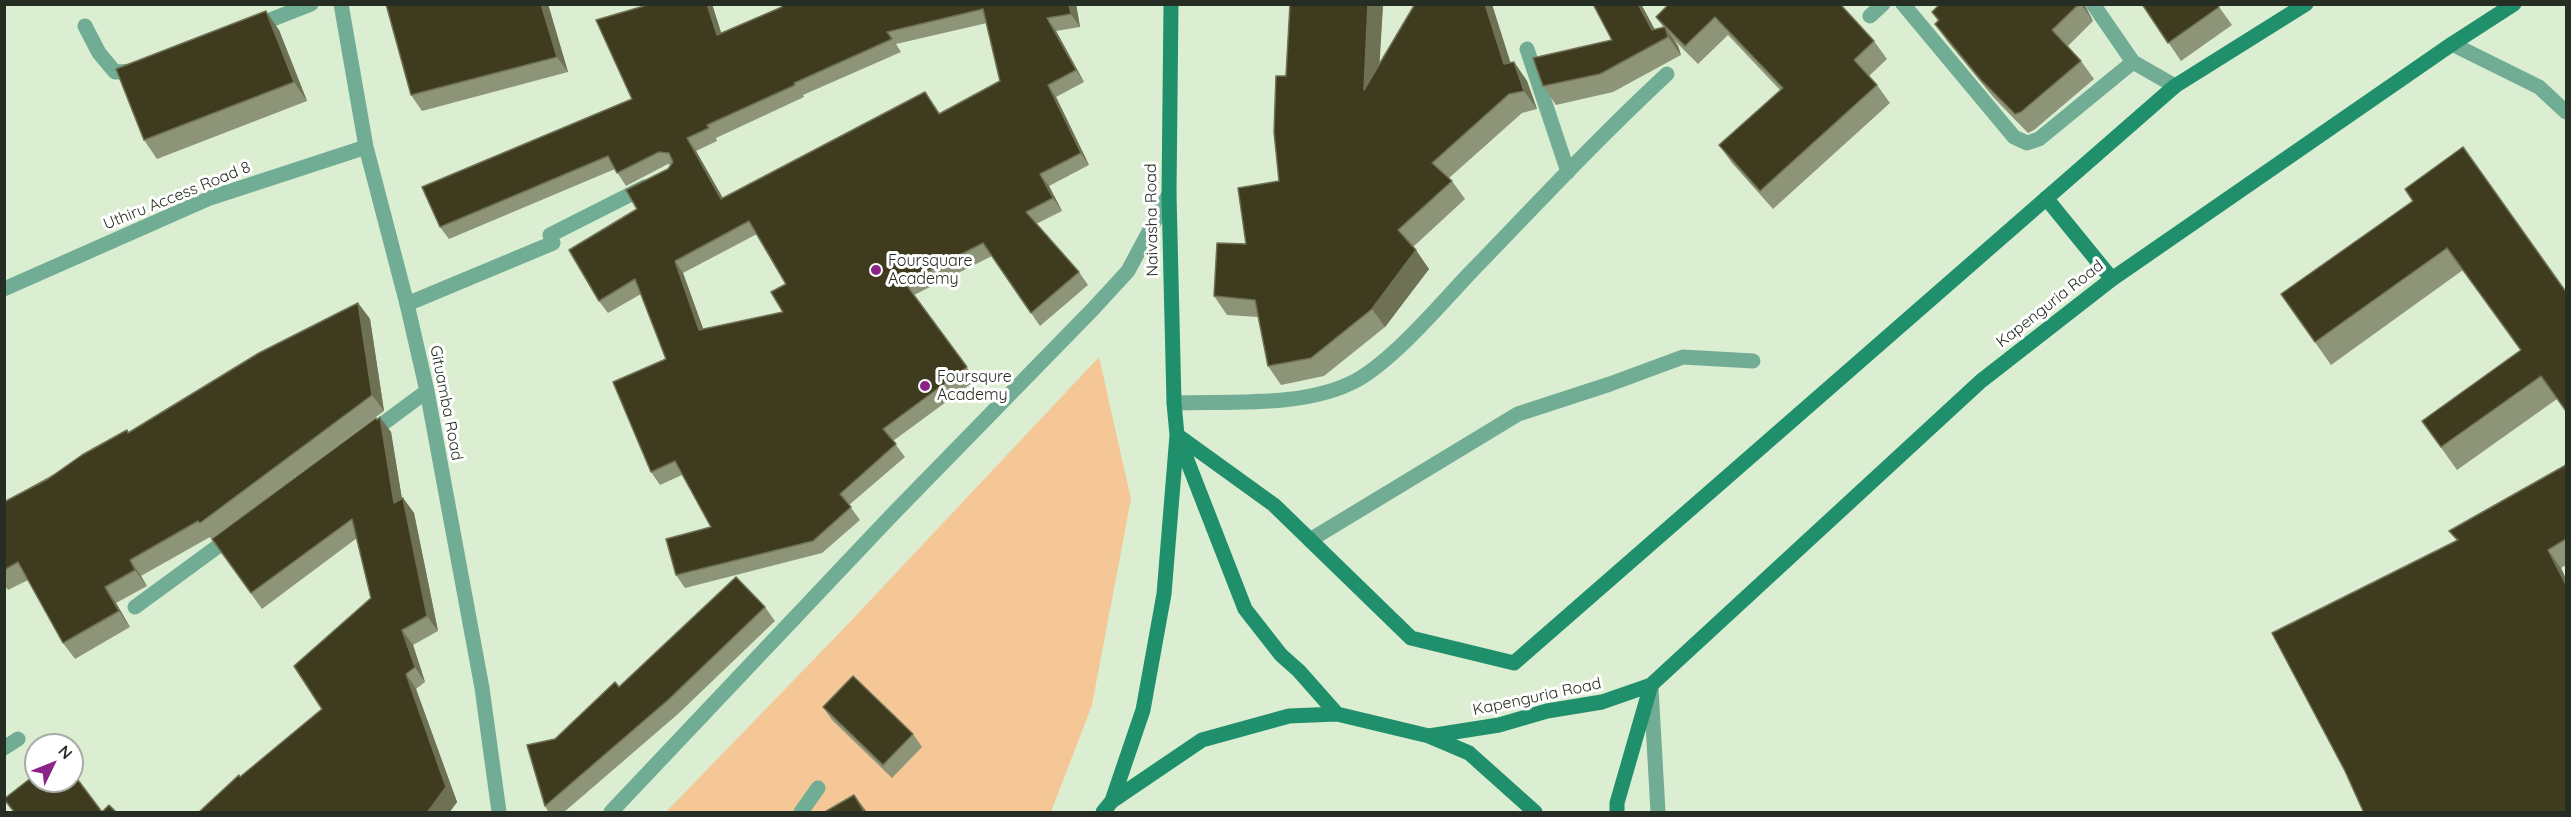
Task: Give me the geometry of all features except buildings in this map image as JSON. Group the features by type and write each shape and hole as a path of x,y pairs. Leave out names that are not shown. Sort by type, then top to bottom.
{"street":[{"path":"237,33 311,4"},
{"name":"Gituamba Road","path":"341,4 366,147 427,391 482,688 500,813"},
{"name":"Naivasha Road","path":"1171,4 1169,194 1174,403 1177,435"},
{"path":"1870,16 1883,4"},
{"path":"1903,4 2014,137 2027,143 2039,139 2133,62"},
{"path":"2093,4 2133,62 2175,86"},
{"path":"1177,435 1274,505 1411,638 1514,663 2175,86 2306,4"},
{"name":"Kapenguria Road","path":"1429,736 1499,725 1547,711 1602,702 1651,686 1982,381 2112,279 2452,44 2514,4"},
{"path":"85,26 99,53 115,72 142,71 153,67"},
{"path":"2452,44 2539,87 2566,112"},
{"path":"1527,49 1568,172"},
{"path":"1174,403 1285,400 1322,392 1356,380 1387,356 1430,315 1568,172 1667,74"},
{"name":"Uthiru Access Road 8","path":"4,289 210,198 366,147"},
{"path":"407,304 553,243 550,235 662,178"},
{"path":"611,813 899,508 1128,271 1169,194"},
{"path":"2046,198 2112,279"},
{"path":"1310,540 1518,414 1683,357 1753,361"},
{"path":"361,440 427,391"},
{"path":"1177,435 1245,609 1281,655 1337,714"},
{"path":"1108,807 1143,710 1164,594 1177,435"},
{"path":"135,607 248,524"},
{"path":"1651,686 1659,813"},
{"name":"Kapenguria Road","path":"1617,813 1617,803 1638,723 1651,686"},
{"path":"1108,807 1202,740 1289,716 1337,714 1429,736 1469,753 1535,813"},
{"path":"4,748 18,739"},
{"path":"801,813 818,788"}],"shaded area":[{"path":"1099,357 1131,499 1092,705 1051,812 666,812 848,624"}],"place":[{"name":"Foursquare Academy","path":"876,270"},
{"name":"Foursqure Academy","path":"925,386"}]}
